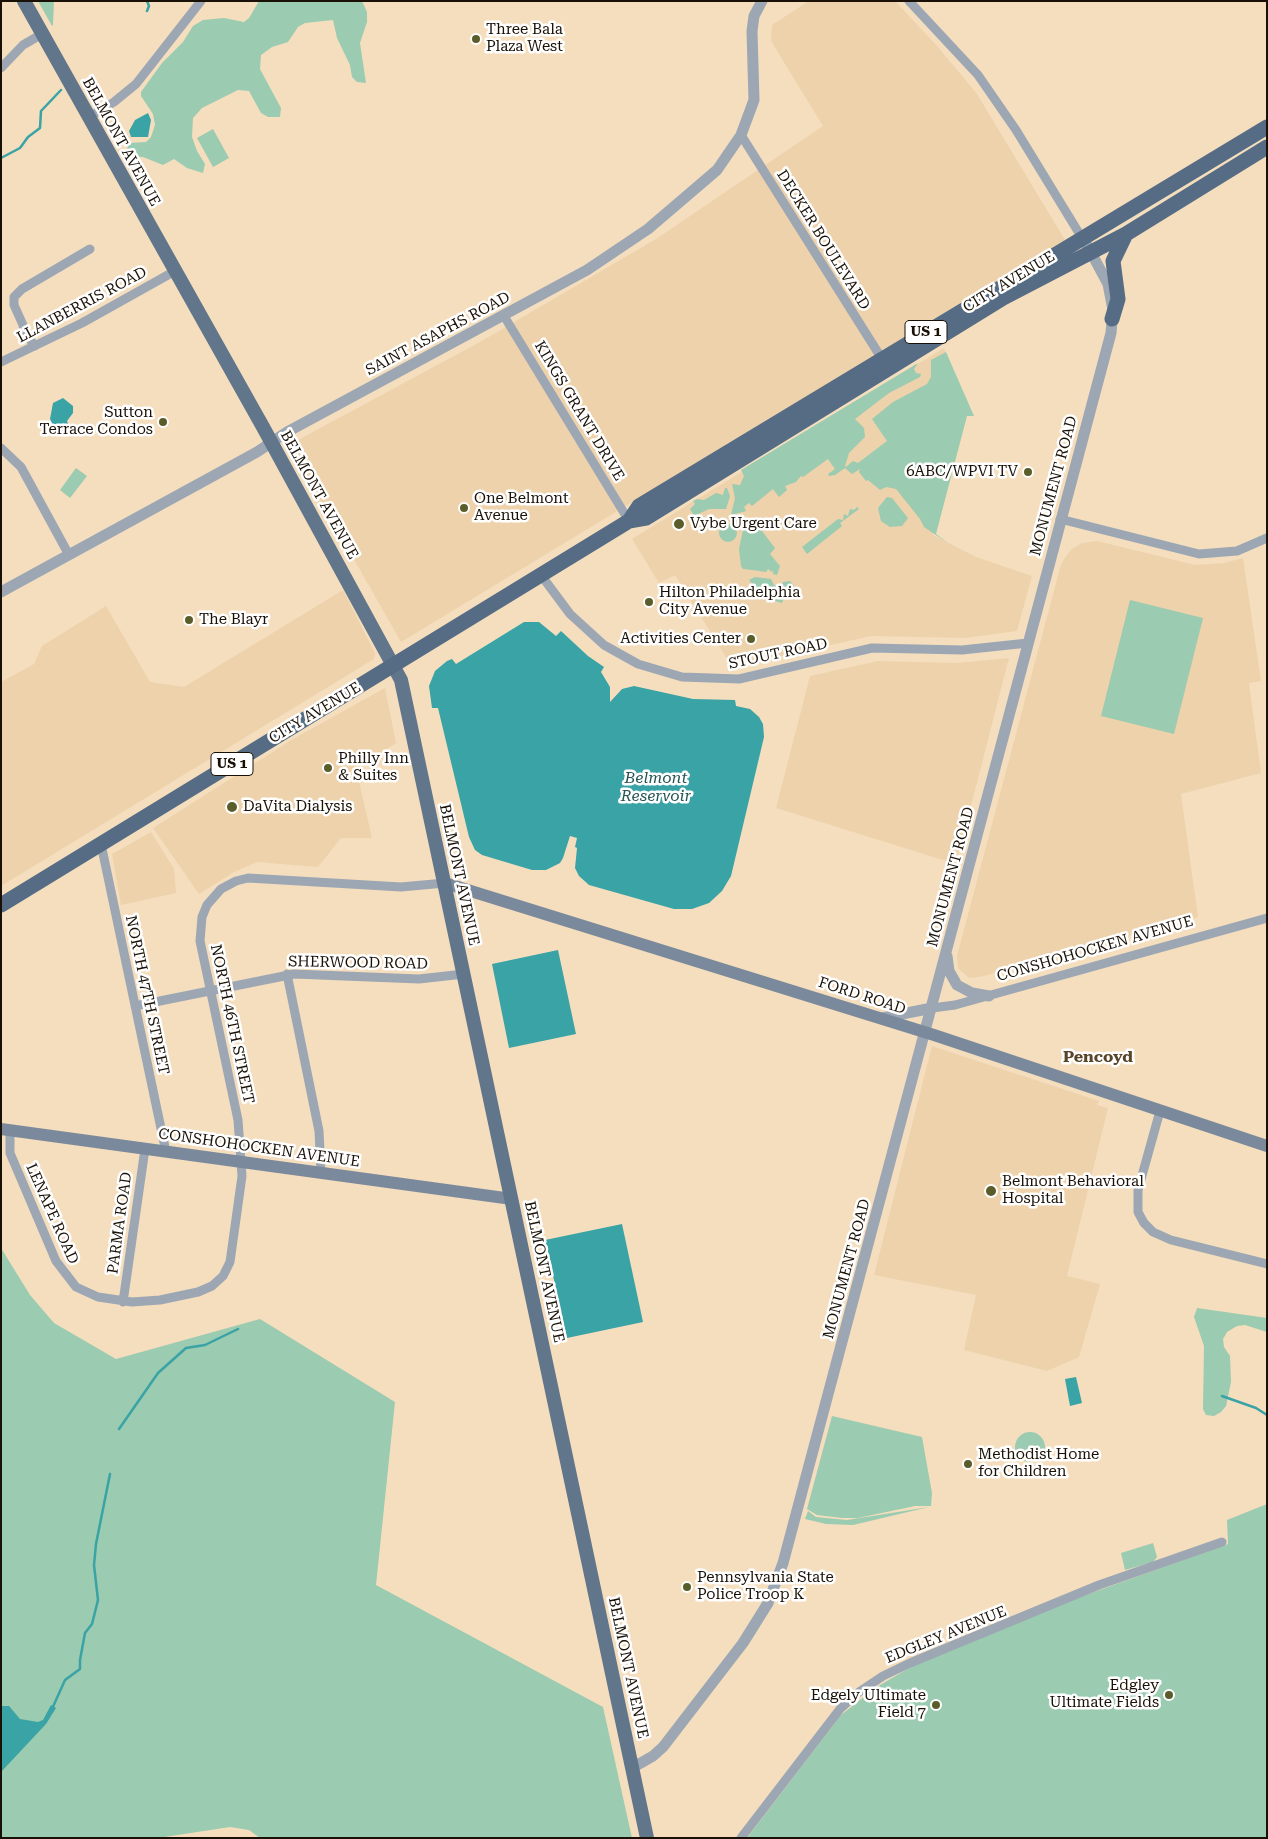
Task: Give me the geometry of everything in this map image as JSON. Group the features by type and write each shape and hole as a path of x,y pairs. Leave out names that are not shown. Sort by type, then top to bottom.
{"highway":[{"name":"CITY AVENUE","path":"1,904 628,521 639,506 1267,127"},
{"name":"CITY AVENUE","path":"628,521 646,518 1003,298 1126,234 1267,147"},
{"path":"1112,319 1118,299 1113,261 1126,234"},
{"path":"720,473 719,463 721,456"}],"main road":[{"name":"BELMONT AVENUE","path":"24,1 395,664 401,680 647,1838"},
{"name":"FORD ROAD","path":"445,883 1098,1088 1160,1111 1267,1146"},
{"name":"CONSHOHOCKEN AVENUE","path":"6,1130 512,1199"}],"street":[{"path":"89,116 114,102 136,84 201,1"},
{"name":"SAINT ASAPHS ROAD","path":"1,592 295,428 504,316 607,258 648,229 717,170 741,135 754,100 752,31 754,16 762,1"},
{"name":"MONUMENT ROAD","path":"632,1768 659,1752 750,1633 777,1581 788,1548 1060,519 1104,362 1112,319 1112,301 1108,284 1091,252 1016,130 978,75 909,1"},
{"path":"1,68 24,45 42,34"},
{"name":"DECKER BOULEVARD","path":"741,135 882,359"},
{"path":"35,346 24,332 14,305 16,294 90,250"},
{"name":"LLANBERRIS ROAD","path":"1,362 82,323 175,271"},
{"name":"KINGS GRANT DRIVE","path":"504,316 628,521"},
{"path":"1,448 20,466 69,555"},
{"path":"1060,519 1200,554 1237,551 1267,538"},
{"name":"STOUT ROAD","path":"541,575 570,614 604,644 648,668 692,678 744,678 872,648 962,650 1028,643"},
{"name":"NORTH 47TH STREET","path":"100,844 166,1152"},
{"name":"NORTH 46TH STREET","path":"123,1302 160,1300 198,1292 212,1286 223,1276 231,1254 242,1176 238,1120 200,933 204,911 214,895 228,884 248,878 401,887 445,883"},
{"name":"CONSHOHOCKEN AVENUE","path":"932,1008 949,1006 989,996 1267,918"},
{"path":"946,952 949,971 957,985 972,993 989,996"},
{"name":"SHERWOOD ROAD","path":"135,1006 287,974 309,973 419,979 464,974"},
{"path":"287,974 319,1131 321,1173"},
{"path":"877,1018 932,1008"},
{"path":"1160,1111 1138,1190 1138,1212 1144,1223 1153,1232 1171,1240 1267,1264"},
{"name":"LENAPE ROAD","path":"6,1130 10,1153 62,1272 76,1287 87,1294 123,1302"},
{"name":"PARMA ROAD","path":"123,1302 144,1149"},
{"name":"EDGLEY AVENUE","path":"741,1838 840,1709 859,1692 883,1676 1099,1585 1222,1542"}],"shaded area":[{"path":"809,1 895,1 938,47 977,94 1065,240 401,642 293,452 298,440 480,342 656,239 823,126 771,41 772,25"},
{"path":"944,348 967,403 933,535 976,557 1032,576 1017,631 965,638 871,636 732,667 675,575 659,583 632,539"},
{"path":"1097,541 1195,565 1224,563 1243,558 1261,681 1249,683 1261,773 1181,794 1198,917 980,977 969,978 958,968 957,956 1060,568 1065,557 1072,549 1082,543"},
{"path":"343,590 375,653 374,659 1,886 1,682 34,664 42,646 106,606 150,682 184,687"},
{"path":"1009,658 956,864 776,808 810,676 878,661 957,663"},
{"path":"385,688 396,743 354,770 358,777 372,838 341,838 318,867 257,862 234,872 199,894 153,828 293,739"},
{"path":"151,832 174,869 176,893 121,905 112,854"},
{"name":"Belmont Behavioral Hospital","path":"932,1046 1099,1101 1097,1105 1108,1108 1067,1276 1100,1284 1079,1357 1047,1371 964,1350 976,1295 874,1275"}],"green space":[{"path":"38,1 54,1 52,26"},
{"path":"259,1 362,1 367,12 367,22 360,43 366,83 357,82 352,77 350,65 337,38 333,20 305,23 298,27 288,42 272,47 261,55 260,69 281,108 280,117 268,117 261,113 249,91 238,90 202,108 193,118 192,137 197,151 205,164 203,173 187,168 174,159 163,165 143,157 129,156 127,152 128,143 146,142 151,137 155,125 153,114 141,96 141,92 162,63 183,42 193,26 203,20 224,18 244,22 249,18"},
{"path":"213,129 229,158 213,167 197,138"},
{"path":"946,352 974,416 967,416 936,534 949,544 924,527 920,519 896,489 886,487 880,490 868,480 866,481 859,472 860,469 852,474 845,468 835,475 829,476 828,474 835,469 828,459 803,477 801,476 796,482 785,486 787,490 779,497 773,489 752,506 749,503 744,507 746,511 731,515 735,498 732,484 740,485 744,476 741,470 918,363 914,369 916,373 921,374 920,377 889,393 855,419 864,428 865,437 849,453 845,466 853,461 858,463 887,441 872,419 893,402 927,384 931,377 931,360"},
{"path":"76,468 87,476 70,498 60,490"},
{"path":"725,488 727,488 730,496 726,509 709,509 694,516 690,509 695,504 693,501 697,499 704,500 716,493 723,495"},
{"path":"887,497 892,498 908,518 902,526 890,527 881,521 878,508"},
{"path":"857,507 859,509 840,523 842,526 807,554 802,547 838,519 843,520 844,514 848,516 850,509 854,510"},
{"path":"750,520 755,522 775,548 770,554 780,566 777,575 773,574 773,570 772,572 768,569 766,572 743,569 741,566 739,549 743,530"},
{"path":"728,524 735,526 737,533 735,540 728,542 721,540 719,533 721,526"},
{"path":"755,577 771,579 774,585 779,588 770,603 762,597 749,580"},
{"path":"790,581 797,590 786,592 782,603 775,601 783,582"},
{"path":"1130,600 1203,618 1174,734 1101,716"},
{"path":"1,1248 30,1295 54,1323 116,1359 260,1319 395,1402 376,1585 603,1707 632,1838 260,1838 249,1830 230,1827 158,1838 1,1838"},
{"path":"1197,1308 1267,1318 1267,1332 1245,1325 1237,1326 1227,1332 1223,1339 1224,1347 1230,1356 1231,1382 1226,1406 1214,1416 1206,1415 1203,1409 1204,1346 1194,1317"},
{"path":"832,1416 922,1437 932,1493 931,1506 915,1506 858,1518 817,1515 807,1509"},
{"path":"1030,1432 1041,1436 1045,1447 1041,1458 1030,1462 1019,1458 1015,1447 1019,1436"},
{"path":"1267,1504 1267,1838 747,1838 841,1715 875,1688 916,1664 1083,1596 1228,1544 1227,1520"},
{"path":"929,1507 853,1525 826,1524 805,1519 808,1511 816,1517 847,1520"},
{"path":"1153,1543 1157,1557 1153,1562 1125,1570 1121,1553"}],"water":[{"path":"148,113 151,120 148,137 131,137 129,131 135,120"},
{"path":"63,398 73,406 73,413 67,421 70,429 64,433 54,428 50,419 53,403"},
{"name":"Belmont Reservoir","path":"524,622 539,622 556,636 561,631 588,656 604,667 601,672 610,687 610,702 622,689 634,686 693,699 735,700 736,706 750,709 759,717 763,724 764,737 731,876 722,891 709,903 692,909 674,909 589,885 579,876 575,868 577,838 570,836 560,863 546,870 532,870 482,855 475,850 469,837 438,708 432,708 429,686 435,671 447,661 452,659 456,664"},
{"path":"558,950 576,1034 509,1048 492,964"},
{"path":"622,1224 643,1322 567,1338 545,1240"},
{"path":"1076,1377 1082,1403 1070,1406 1065,1379"},
{"path":"51,1705 56,1708 46,1724 1,1772 1,1706 9,1706 20,1719 38,1722 43,1720"}],"waterway":[{"path":"147,1 149,6 147,11"},
{"path":"1,158 20,148 28,137 40,128 41,111 61,90"},
{"path":"119,1429 158,1373 186,1348 205,1345 238,1329"},
{"path":"1222,1396 1256,1408 1267,1415"},
{"path":"52,1709 65,1680 80,1669 85,1633 92,1624 98,1600 94,1565 96,1544 110,1474"}],"place":[{"name":"Three Bala Plaza West","path":"476,39"},
{"name":"Sutton Terrace Condos","path":"163,422"},
{"name":"6ABC/WPVI TV","path":"1028,472"},
{"name":"One Belmont Avenue","path":"464,508"},
{"name":"Vybe Urgent Care","path":"679,524"},
{"name":"Hilton Philadelphia City Avenue","path":"649,602"},
{"name":"The Blayr","path":"189,620"},
{"name":"Activities Center","path":"751,639"},
{"name":"Philly Inn & Suites","path":"328,768"},
{"name":"DaVita Dialysis","path":"232,807"},
{"name":"Belmont Behavioral Hospital","path":"991,1191"},
{"name":"Methodist Home for Children","path":"968,1464"},
{"name":"Pennsylvania State Police Troop K","path":"687,1587"},
{"name":"Edgley Ultimate Fields","path":"1169,1695"},
{"name":"Edgely Ultimate Field 7","path":"936,1705"}],"district":[{"name":"Pencoyd","path":"1098,1057"}]}
